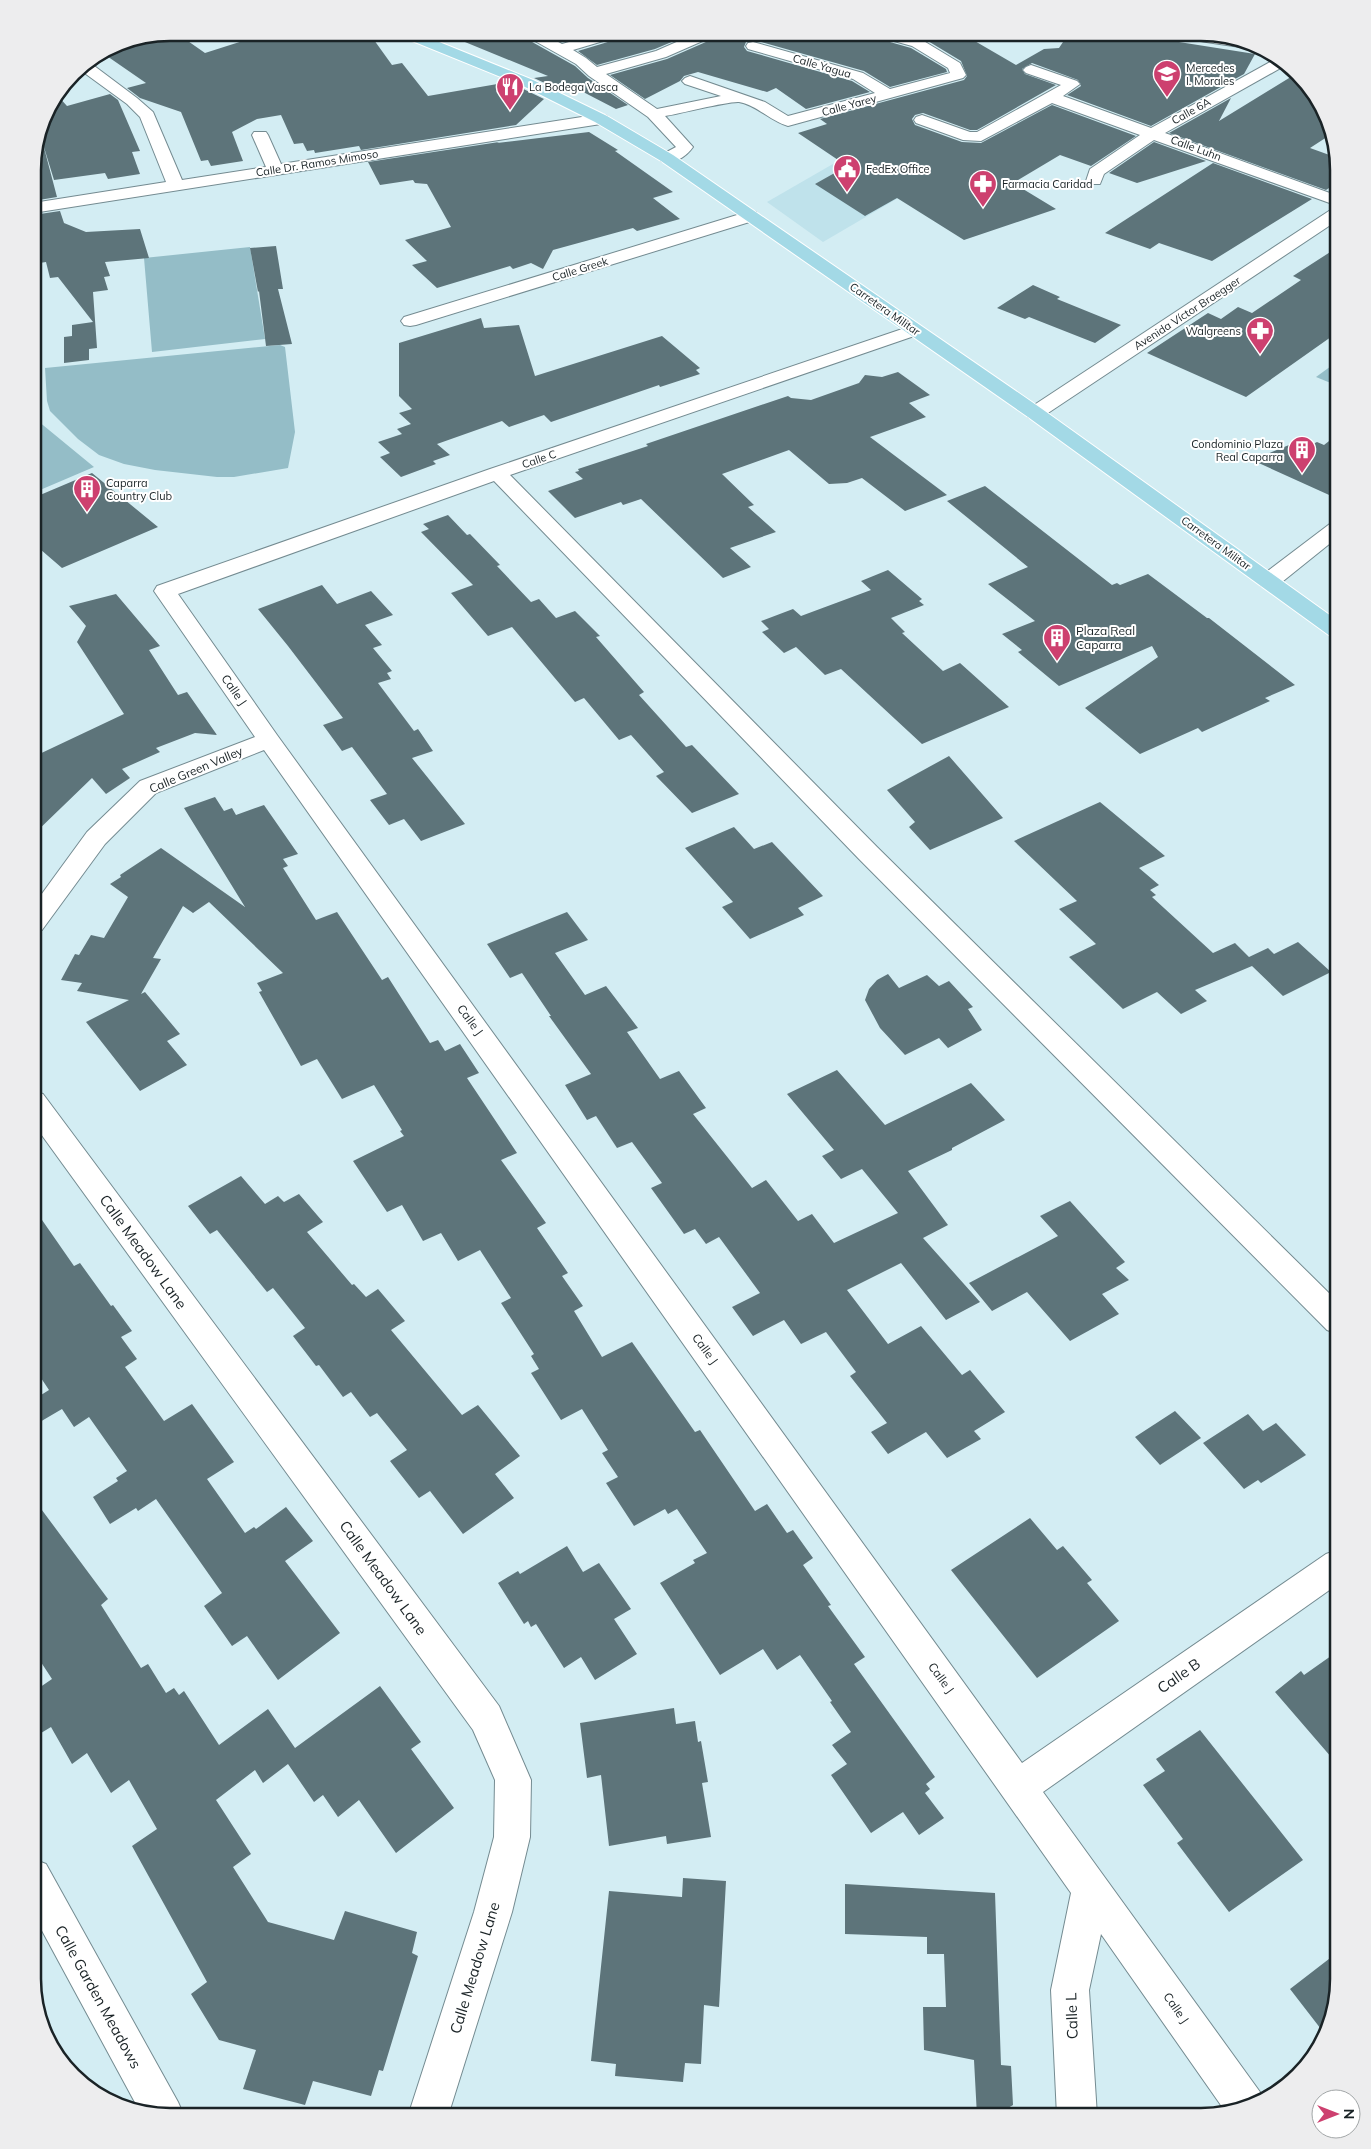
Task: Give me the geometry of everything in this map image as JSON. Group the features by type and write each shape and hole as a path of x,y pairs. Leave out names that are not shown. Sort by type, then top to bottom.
{"main road":[{"name":"Carretera Militar","path":"428,42 495,68 602,119 667,158 1034,413 1330,625"}],"street":[{"path":"547,42 580,61 594,73 654,114 685,147 681,152 667,158"},
{"path":"561,50 586,42"},
{"path":"594,73 662,54 689,42"},
{"name":"Calle Yarey","path":"690,81 760,105 781,119 788,121 958,75 958,69 918,42"},
{"name":"Calle Yagua","path":"753,46 858,76 888,94"},
{"name":"Calle 6A","path":"1094,181 1096,172 1153,133 1275,65"},
{"path":"90,70 132,101 147,115 176,186"},
{"path":"922,120 969,137 981,136 1053,98 1072,84 1031,70"},
{"path":"654,114 740,97"},
{"name":"Calle Luhn","path":"1053,98 1330,198"},
{"name":"Calle Dr. Ramos Mimoso","path":"42,207 602,119"},
{"path":"260,135 275,170"},
{"name":"Calle Greek","path":"410,321 750,216"},
{"name":"Avenida Víctor Braegger","path":"1034,413 1330,217"},
{"name":"Calle C","path":"165,591 497,473 914,330"},
{"path":"497,473 868,853 1330,1313"},
{"path":"1269,581 1330,533"},
{"name":"Calle J","path":"165,591 269,740 1092,1888 1242,2101"},
{"name":"Calle Green Valley","path":"42,912 96,838 148,787 269,740"},
{"name":"Calle Meadow Lane","path":"41,1114 486,1718 513,1780 512,1838 493,1912 431,2107"},
{"name":"Calle B","path":"1019,1787 1330,1571"},
{"name":"Calle L","path":"1077,2108 1070,1990 1092,1888"},
{"name":"Calle Garden Meadows","path":"41,1893 159,2107"}],"shaded area":[{"path":"878,138 941,173 823,242 767,202"},
{"path":"250,247 265,339 152,352 144,258"},
{"path":"280,345 285,347 295,432 288,468 234,477 217,477 155,470 124,464 99,455 78,439 50,411 47,401 45,368"},
{"path":"1330,367 1330,383 1316,377"},
{"path":"42,424 94,467 42,489"}],"building":[{"path":"162,42 189,42 205,53 240,42 375,42 392,65 402,63 428,96 509,82 544,99 516,125 361,150 359,146 315,153 314,150 307,151 303,143 294,144 281,115 257,119 232,132 243,161 211,166 208,160 201,161 181,112 140,98 127,88 146,83 109,57 129,48"},
{"path":"465,42 532,42 575,66 588,78 628,105 616,109 562,81 555,88 534,78 548,76"},
{"path":"608,42 672,42 655,49 597,65 578,51"},
{"path":"706,42 746,42 744,47 747,51 852,81 870,92 806,109 776,88 767,92 698,72 684,76 680,81 645,99 610,75 667,59"},
{"path":"761,42 890,42 911,48 946,69 947,72 890,87 864,71"},
{"path":"930,42 976,42 1016,65 1044,49 1059,48 1063,42 1179,42 1255,54 1244,74 1151,126 1067,95 1081,86 1078,80 1032,63 1022,69 1025,74 1056,85 977,130 970,130 923,113 915,115 912,119 915,125 962,142 981,143 1052,105 1136,136 1091,166 1060,155 1013,183 1056,209 964,240 897,198 865,216 815,184 847,166 798,133 827,124 820,119 964,80 967,76 961,61"},
{"path":"1290,77 1308,99 1323,129 1325,138 1310,148 1329,155 1330,187 1326,190 1169,133 1231,98 1219,121"},
{"path":"110,94 118,100 140,151 132,152 140,174 108,179 105,173 54,180 44,145 48,129 62,101 67,106"},
{"path":"589,132 618,150 615,151 673,192 653,198 680,219 637,231 633,228 553,250 543,269 531,263 513,269 510,266 437,288 412,265 427,261 405,240 451,227 427,184 415,183 413,180 380,185 368,162 499,142 497,143"},
{"path":"1154,142 1206,161 1137,183 1109,173"},
{"path":"44,147 57,197 42,200"},
{"path":"1213,163 1312,199 1212,261 1159,243 1150,249 1105,233"},
{"path":"60,211 64,223 86,232 140,229 149,258 105,262 110,276 104,277 108,290 93,292 97,348 89,349 89,360 64,363 64,337 72,336 72,325 93,322 58,277 50,278 46,262 42,263 42,214"},
{"path":"276,246 283,289 278,289 292,344 266,346 259,291 250,248"},
{"path":"1330,252 1330,338 1246,397 1147,353 1208,313 1221,319 1238,307 1252,313 1301,280 1293,276"},
{"path":"1033,285 1060,297 1057,299 1121,325 1095,343 1029,317 1025,319 997,308"},
{"path":"481,318 484,328 519,325 535,376 662,336 700,368 696,370 700,374 660,387 659,385 551,422 544,415 509,427 502,421 437,444 450,455 433,461 436,464 401,477 380,457 390,453 378,442 402,434 397,429 411,424 399,413 412,409 399,396 399,343"},
{"path":"898,372 930,395 909,403 926,417 870,437 947,495 905,511 862,478 847,483 829,484 789,450 722,474 754,505 748,507 776,532 730,548 751,567 723,578 641,499 623,505 621,502 575,518 548,491 583,479 575,472 579,471 578,469 648,446 646,444 788,396 811,400 859,383 865,375 882,377"},
{"path":"1330,440 1330,495 1252,460 1289,445 1296,449 1304,444 1309,446 1317,442 1324,445"},
{"name":"Caparra Country Club","path":"92,473 158,527 62,568 42,551 42,494"},
{"path":"985,486 1112,585 1117,583 1120,585 1148,574 1209,618 1295,685 1265,698 1270,701 1202,732 1198,728 1140,754 1085,708 1158,657 1152,646 1059,686 1018,652 1022,650 1002,634 1035,621 988,584 1028,567 947,501"},
{"path":"448,515 467,535 470,534 500,565 497,566 531,602 539,599 556,618 575,611 600,636 596,637 644,692 639,695 686,747 692,745 739,794 692,813 656,776 664,772 631,735 619,740 584,698 575,702 512,627 488,636 451,593 473,585 421,532 429,529 423,524"},
{"path":"888,570 922,599 919,601 924,605 891,618 905,632 902,633 943,671 960,663 1009,707 922,744 841,669 825,675 796,647 784,653 762,632 769,629 761,621 793,609 801,616 871,590 861,581"},
{"path":"322,585 337,604 371,591 393,615 365,625 382,645 373,648 392,671 387,673 391,679 378,683 414,731 418,729 433,751 412,758 465,824 421,841 404,819 389,825 370,800 387,794 352,747 342,751 323,725 343,718 258,609"},
{"path":"116,594 160,646 149,650 178,695 187,692 217,735 195,733 156,748 160,752 122,769 130,778 106,794 92,778 42,827 42,753 124,714 77,642 86,626 69,606"},
{"path":"949,756 1003,818 930,850 909,827 915,822 887,790"},
{"path":"215,797 224,811 232,808 236,815 264,805 298,854 283,859 288,866 283,868 316,920 337,912 382,980 388,977 430,1043 438,1040 445,1051 460,1044 479,1073 467,1078 517,1153 501,1160 546,1223 537,1228 568,1273 562,1276 583,1306 574,1311 602,1357 632,1342 695,1432 700,1430 755,1511 767,1504 787,1533 793,1530 813,1558 803,1565 831,1605 828,1606 865,1657 854,1664 935,1777 926,1784 930,1789 925,1793 944,1818 919,1835 903,1812 871,1833 831,1775 847,1764 832,1745 851,1732 800,1655 777,1670 763,1649 720,1675 660,1583 695,1563 693,1560 707,1553 677,1509 668,1514 665,1509 634,1526 606,1483 618,1477 602,1453 608,1450 582,1409 561,1420 531,1373 539,1369 531,1356 534,1354 501,1303 511,1298 480,1250 458,1261 441,1233 423,1241 402,1205 387,1212 353,1161 404,1136 400,1131 402,1130 374,1085 342,1099 317,1059 301,1066 259,992 262,991 257,983 283,973 209,902 193,913 183,906 153,958 161,959 141,994 145,992 180,1034 167,1041 187,1065 140,1091 86,1022 129,1000 77,991 82,983 61,980 75,954 79,955 91,935 104,938 128,897 110,884 121,877 120,875 161,848 245,907 184,808"},
{"path":"1100,802 1165,856 1139,868 1159,885 1150,890 1156,895 1152,897 1213,953 1235,943 1249,957 1268,948 1274,954 1298,942 1330,972 1283,996 1252,966 1195,990 1207,1001 1181,1014 1157,992 1123,1009 1069,957 1096,944 1059,909 1077,901 1014,841"},
{"path":"734,827 754,849 772,842 823,896 798,908 804,915 750,939 722,907 733,902 685,848"},
{"path":"567,912 588,940 555,953 585,995 606,986 638,1028 627,1032 660,1079 679,1071 706,1108 693,1114 752,1188 766,1180 798,1221 812,1214 834,1243 898,1213 862,1169 841,1179 822,1156 834,1150 787,1094 837,1070 885,1125 971,1083 1005,1120 952,1148 952,1150 908,1171 948,1225 923,1238 980,1302 946,1320 901,1263 847,1290 888,1344 921,1326 962,1375 970,1370 1005,1412 974,1431 981,1439 947,1458 926,1432 888,1454 871,1432 887,1423 850,1376 856,1372 826,1332 801,1344 784,1320 753,1336 732,1307 760,1293 719,1237 706,1244 695,1229 684,1234 651,1188 662,1183 632,1142 617,1148 596,1116 587,1120 565,1085 591,1074 549,1016 551,1016 522,973 510,978 487,944"},
{"path":"888,974 899,988 927,975 939,986 949,981 973,1007 968,1009 982,1030 948,1048 939,1038 905,1055 880,1028 865,1000 869,989 877,980"},
{"path":"241,1176 265,1204 278,1196 284,1202 299,1194 323,1222 307,1232 352,1285 354,1284 366,1297 378,1289 405,1321 391,1330 462,1415 478,1405 520,1456 495,1474 514,1498 463,1534 430,1491 419,1498 390,1461 407,1450 377,1413 370,1417 351,1392 343,1397 319,1365 316,1366 293,1336 305,1328 273,1288 267,1292 217,1230 210,1234 188,1206"},
{"path":"1070,1201 1125,1262 1116,1268 1129,1280 1102,1294 1119,1314 1070,1341 1027,1292 992,1311 969,1283 1058,1236 1040,1216"},
{"path":"41,1219 74,1266 80,1263 132,1331 121,1337 137,1359 125,1367 164,1421 192,1404 234,1462 207,1479 245,1533 254,1527 256,1529 286,1507 313,1541 285,1561 340,1633 278,1680 247,1636 232,1646 204,1606 222,1593 156,1499 138,1511 136,1508 110,1524 93,1497 118,1481 116,1478 127,1471 89,1417 74,1427 62,1409 41,1421 41,1395 49,1390 41,1378"},
{"path":"1175,1411 1201,1438 1160,1465 1135,1437"},
{"path":"1248,1414 1263,1431 1276,1423 1306,1455 1261,1483 1258,1480 1244,1489 1203,1443"},
{"path":"41,1509 108,1599 101,1605 141,1668 148,1664 166,1693 174,1688 179,1695 184,1691 219,1745 268,1709 295,1748 380,1686 421,1742 411,1749 454,1808 396,1853 359,1800 338,1817 323,1795 314,1802 288,1764 263,1783 255,1770 216,1800 251,1854 233,1867 268,1922 334,1940 345,1911 417,1932 412,1953 418,1956 383,2071 379,2070 371,2096 313,2081 305,2105 243,2089 256,2050 219,2040 191,1994 207,1982 132,1846 157,1829 129,1780 111,1793 87,1753 72,1764 51,1727 41,1733 41,1686 52,1679 41,1662"},
{"path":"1030,1518 1057,1550 1063,1546 1092,1580 1087,1583 1119,1621 1037,1678 951,1570"},
{"path":"567,1546 583,1572 599,1563 631,1609 614,1619 637,1654 595,1680 581,1657 564,1668 536,1624 531,1627 528,1621 524,1624 498,1583 518,1571 520,1574"},
{"path":"1330,1657 1330,1756 1275,1692 1301,1671 1304,1675"},
{"path":"674,1708 676,1724 695,1721 698,1742 701,1741 708,1782 702,1783 711,1837 667,1844 666,1836 609,1846 601,1775 587,1778 580,1723"},
{"path":"1200,1730 1303,1860 1229,1912 1177,1843 1183,1839 1143,1785 1165,1771 1156,1759"},
{"path":"683,1878 726,1881 719,2007 704,2005 701,2064 685,2063 683,2082 615,2076 616,2064 591,2061 609,1891 682,1897"},
{"path":"845,1884 995,1893 1001,2065 1011,2066 1013,2105 1008,2108 977,2108 974,2060 924,2050 923,2007 946,2007 944,1954 927,1954 927,1937 845,1934"},
{"path":"1330,1958 1329,1996 1320,2027 1290,1989"}],"place":[{"name":"Mercedes I. Morales","path":"1167,98"},
{"name":"La Bodega Vasca","path":"510,111"},
{"name":"FedEx Office","path":"847,193"},
{"name":"Farmacia Caridad","path":"983,208"},
{"name":"Walgreens","path":"1260,355"},
{"name":"Condominio Plaza Real Caparra","path":"1302,474"},
{"name":"Caparra Country Club","path":"87,513"},
{"name":"Plaza Real Caparra","path":"1057,662"}]}
